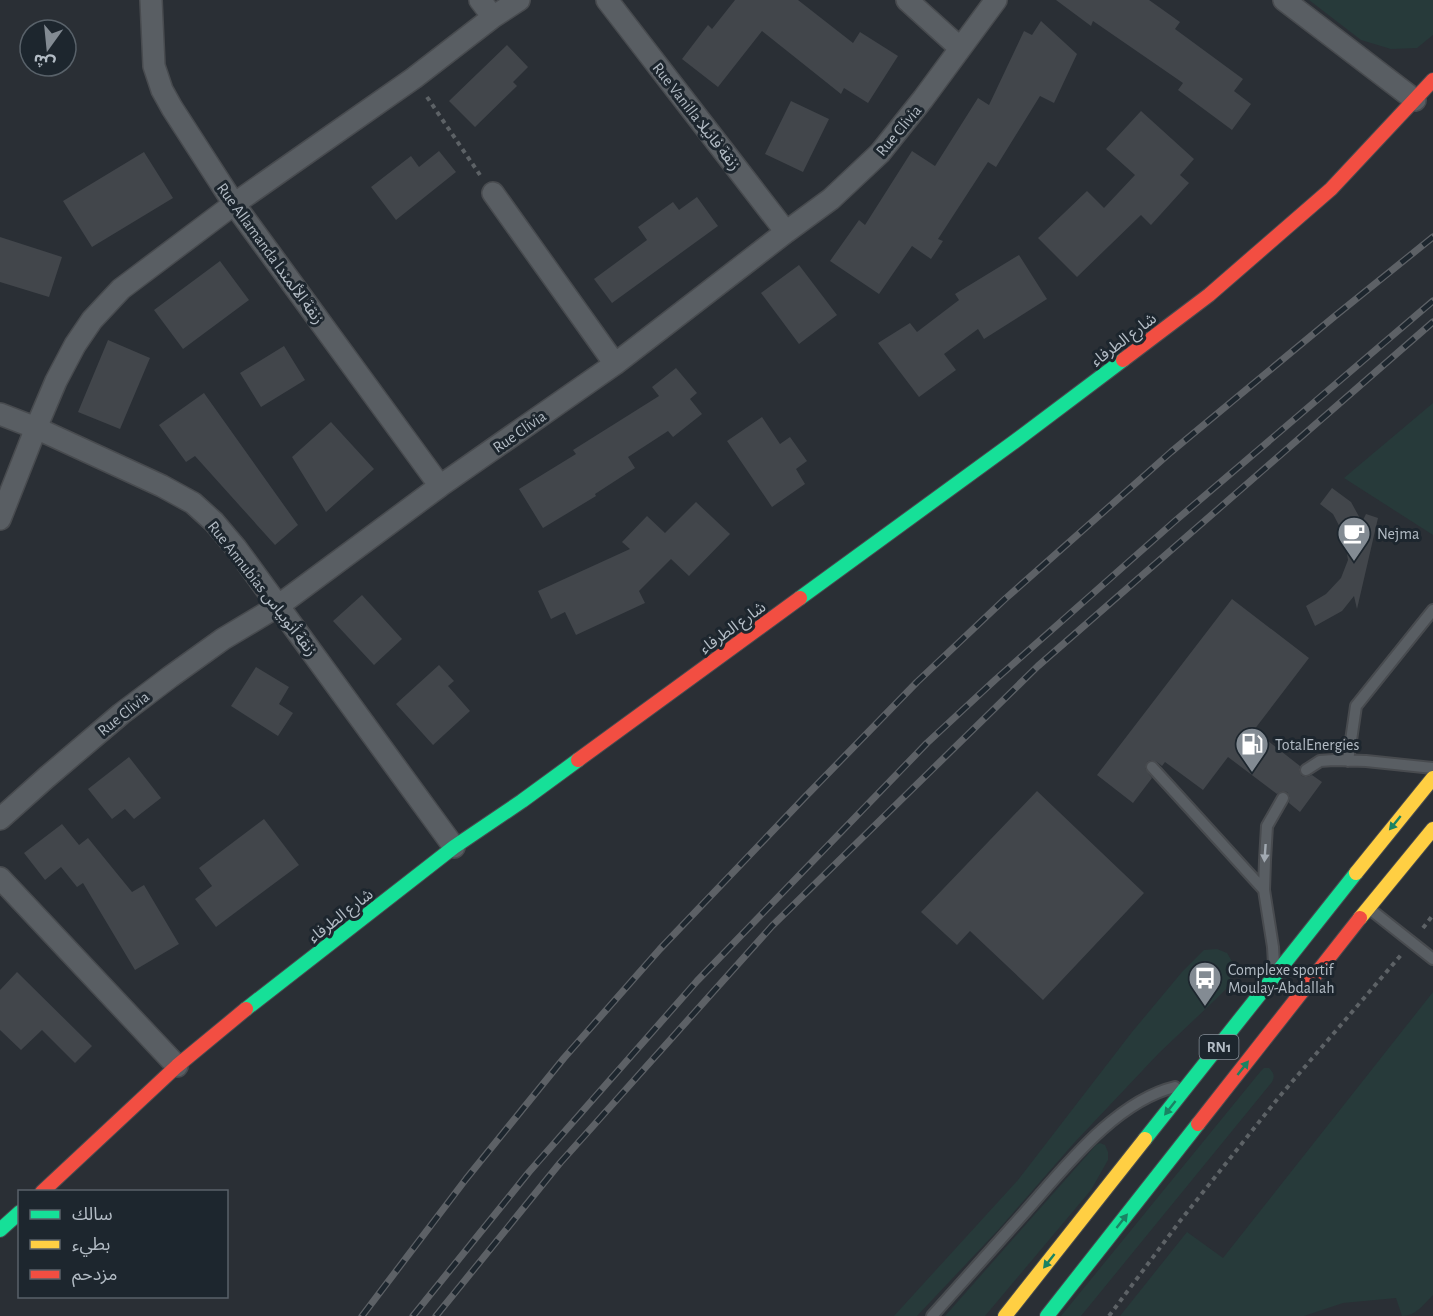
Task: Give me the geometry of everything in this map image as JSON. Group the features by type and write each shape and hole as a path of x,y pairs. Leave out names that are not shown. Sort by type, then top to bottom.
{"main road":[{"name":"شارع الطرفاء","path":"43,1190 177,1066 224,1026 454,847 522,801 1209,295 1331,189 1433,80"},
{"name":"RN1","path":"1005,1316 1433,778"},
{"name":"RN1","path":"1047,1316 1368,908 1430,837"},
{"path":"0,1230 18,1214"}],"street":[{"name":"Rue Allamanda زنقة الألمندا","path":"151,0 154,66 162,90 172,108 234,204 440,486"},
{"path":"480,0 493,17"},
{"path":"0,519 56,381 75,345 92,320 121,289 234,204 414,78 493,17 519,0"},
{"name":"Rue Vanilla زنقة فانيلا","path":"607,0 786,232"},
{"path":"907,0 960,48"},
{"name":"Rue Clivia","path":"0,819 121,714 222,639 278,606 440,486 615,364 831,199 880,153 996,0"},
{"path":"1284,0 1415,100"},
{"path":"493,193 615,364"},
{"name":"Rue Annubias زنقة أنوبياس","path":"0,414 36,428 162,486 192,503 214,522 236,548 454,847"},
{"path":"0,878 177,1066"}],"lane":[{"path":"1348,760 1356,706 1433,610"},
{"path":"1306,770 1320,761 1348,760 1433,768"},
{"path":"1152,767 1264,890"},
{"path":"1274,977 1273,947 1264,890 1268,826 1282,798"},
{"path":"1368,908 1433,960"},
{"path":"932,1316 1093,1137 1136,1104 1160,1091 1190,1083"}],"path":[{"path":"414,78 493,193"},
{"path":"1109,1316 1180,1221 1279,1097 1433,915"}],"shaded area":[{"path":"1309,0 1433,0 1433,35 1417,48 1391,49 1361,40"},
{"path":"1433,403 1433,535 1344,478"},
{"path":"1217,949 1227,953 1233,963 1232,974 1226,989 1159,1053 917,1316 894,1316 1018,1180 1132,1032 1182,972 1204,950"},
{"path":"1433,992 1433,1295 1423,1306 1416,1312 1402,1316 1396,1298 1343,1303 1304,1316 1120,1316 1187,1232 1223,1258"},
{"path":"1264,1068 1269,1068 1273,1073 1272,1082 1081,1316 1061,1316 1260,1072"},
{"path":"1100,1143 1105,1145 1108,1160 1091,1190 985,1316 945,1316 1096,1145"}],"building":[{"path":"735,0 798,0 853,43 860,32 898,56 868,103 844,88 841,94 762,31 718,87 682,59 708,25 712,29"},
{"path":"1056,0 1149,0 1180,22 1175,29 1243,79 1234,91 1251,104 1232,130 1178,90 1183,83 1093,21 1091,26"},
{"path":"1041,21 1077,54 1054,103 1040,96 996,167 988,162 938,239 943,241 931,259 912,246 879,294 830,261 859,220 865,225 912,151 935,166 978,98 989,105 1024,31 1032,35"},
{"path":"507,45 528,67 513,82 517,86 475,127 449,101"},
{"path":"791,101 829,119 803,172 765,154"},
{"path":"1141,111 1194,159 1180,175 1189,183 1151,225 1141,215 1077,277 1038,238 1087,191 1104,208 1135,175 1106,149"},
{"path":"439,151 456,172 396,220 371,187 411,156 419,167"},
{"path":"144,152 173,198 92,247 63,201"},
{"path":"697,197 718,226 612,303 594,279 647,240 638,227 673,202 679,210"},
{"path":"0,237 62,257 49,297 0,282"},
{"path":"1019,255 1047,299 984,339 978,329 944,354 956,370 919,397 878,343 910,323 917,332 959,300 955,294"},
{"path":"220,261 249,300 183,349 154,310"},
{"path":"799,265 837,315 799,344 761,293"},
{"path":"108,340 150,358 120,429 78,412"},
{"path":"284,346 305,380 261,407 240,373"},
{"path":"676,368 697,393 690,399 702,414 673,437 668,431 628,457 635,468 595,494 596,496 543,528 519,489 576,454 573,450 659,396 652,387"},
{"path":"204,393 298,525 275,545 195,456 186,462 159,425"},
{"path":"762,417 780,444 790,437 807,461 796,469 805,484 772,507 727,441"},
{"path":"331,422 374,469 326,512 292,457"},
{"path":"1332,488 1351,502 1362,522 1366,514 1378,518 1357,609 1354,596 1342,611 1315,626 1306,606 1326,594 1341,578 1348,560 1344,535 1333,514 1320,504"},
{"path":"696,502 730,534 689,576 671,559 639,591 645,603 576,635 565,612 551,619 538,591 630,549 622,542 647,516 665,533"},
{"path":"362,595 402,639 374,665 333,621"},
{"path":"1232,599 1309,658 1254,730 1300,766 1299,771 1302,776 1312,775 1322,782 1300,812 1289,803 1290,797 1287,792 1282,791 1277,794 1228,757 1203,790 1165,762 1162,766 1151,760 1147,762 1145,768 1152,778 1133,803 1097,775"},
{"path":"439,665 454,681 448,686 470,711 433,745 396,704"},
{"path":"256,667 289,687 279,704 293,713 278,736 231,706"},
{"path":"129,757 161,798 134,819 125,809 112,819 88,789"},
{"path":"1037,791 1144,893 1043,1000 970,931 957,945 921,912"},
{"path":"264,819 299,865 216,927 195,899 212,886 199,868"},
{"path":"62,824 79,845 88,838 132,892 144,885 179,944 135,970 83,883 77,887 61,867 45,880 24,853"},
{"path":"17,972 92,1046 75,1063 42,1030 21,1050 0,1030 0,990"}],"railway":[{"path":"362,1316 466,1179 564,1058 660,949 917,682 1005,599 1171,452 1433,237"},
{"path":"413,1316 529,1172 697,981 927,743 1175,521 1433,301"},
{"path":"436,1316 560,1163 772,926 1038,666 1433,322"}],"traffic: fast":[{"path":"800,598 1123,360"},
{"path":"246,1009 454,847 578,760"},
{"path":"1145,1139 1356,873"},
{"path":"1047,1316 1198,1124"},
{"path":"0,1230 18,1214"}],"traffic: slow":[{"path":"1356,873 1433,778"},
{"path":"1360,918 1433,829"},
{"path":"1005,1316 1145,1139"}],"traffic: jam":[{"path":"1123,360 1209,295 1331,189 1433,80"},
{"path":"578,760 800,598"},
{"path":"1198,1124 1360,918"},
{"path":"44,1190 177,1066 246,1009"}],"place":[{"name":"Nejma","path":"1354,562"},
{"name":"TotalEnergies","path":"1252,773"},
{"name":"Complexe sportif Moulay-Abdallah","path":"1205,1007"}]}
